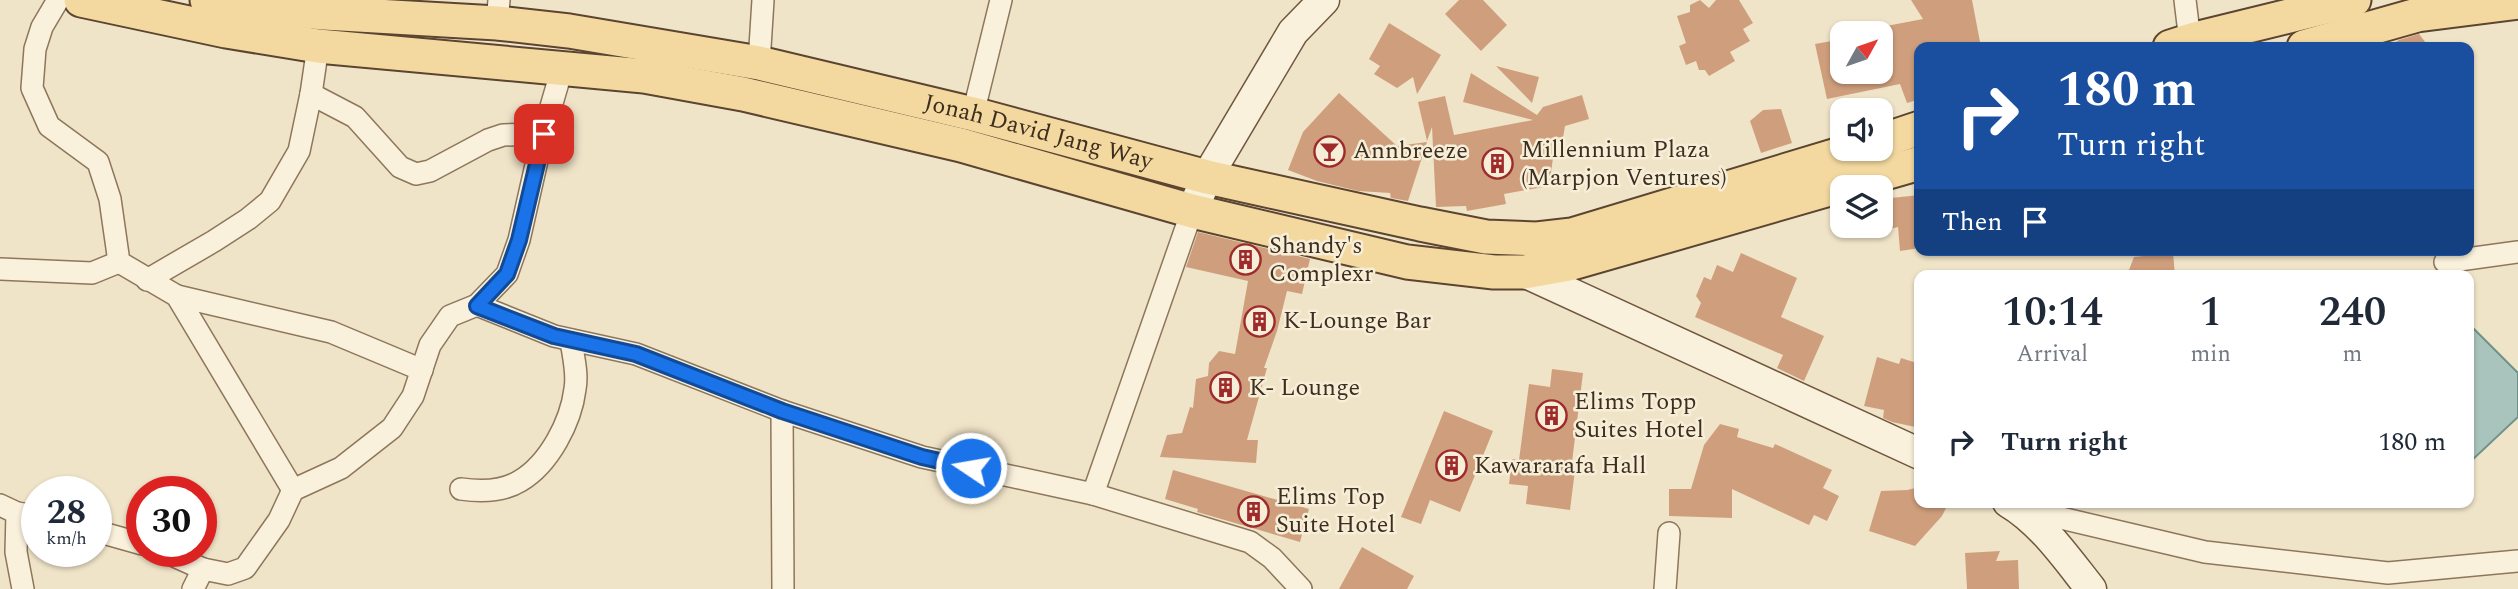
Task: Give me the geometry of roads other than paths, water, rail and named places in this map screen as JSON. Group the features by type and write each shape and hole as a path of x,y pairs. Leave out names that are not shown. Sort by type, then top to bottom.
{"main road":[{"path":"81,0 214,29 318,46 644,76 743,94 961,145 1192,211 1406,262 1494,272 1524,272 1569,264 1914,165"},
{"name":"Jonah David Jang Way","path":"206,0 229,5 310,12 498,11 569,31 759,63 973,114 1206,177 1486,237 1537,239 1572,234 1830,157"},
{"path":"2188,42 2354,0"},
{"path":"2322,42 2417,15 2518,2"},
{"path":"1893,137 1914,130"}],"street":[{"path":"58,0 42,27 35,50 32,88 49,126 98,162 110,199 119,262 177,296 331,332 422,370"},
{"path":"759,63 763,0"},
{"path":"973,114 1001,0"},
{"path":"1093,494 1206,177 1293,32 1324,0"},
{"path":"2180,42 2185,0"},
{"path":"147,280 225,234 270,201 299,151 318,46"},
{"path":"198,567 228,574 246,568 279,520 293,490 341,468 392,428 413,396 430,345 450,316 477,306 507,274 519,240 562,69"},
{"path":"311,94 355,117 400,167 416,174 430,171 488,140 503,135 544,134"},
{"path":"2445,262 2518,252"},
{"path":"0,269 92,273 119,262"},
{"path":"1524,272 1914,451"},
{"path":"177,296 293,490"},
{"path":"477,306 554,336 636,354 782,411 922,457 1093,494 1250,542 1272,558 1301,589"},
{"path":"461,489 482,492 500,489 519,482 536,469 558,437 571,407 576,387 570,340"},
{"path":"782,411 783,589"},
{"path":"2016,508 2053,543 2091,589"},
{"path":"2025,508 2206,552 2388,573 2518,561"},
{"path":"18,511 16,552 23,589"},
{"path":"1665,589 1669,533"},
{"path":"193,589 202,569"}],"water":[{"path":"2474,329 2518,373 2518,417 2474,458"}],"place":[{"name":"Annbreeze","path":"1330,151"},
{"name":"Millennium Plaza (Marpjon Ventures)","path":"1498,164"},
{"name":"Shandy's Complexr","path":"1246,260"},
{"name":"K-Lounge Bar","path":"1260,321"},
{"name":"K- Lounge","path":"1226,388"},
{"name":"Elims Topp Suites Hotel","path":"1551,416"},
{"name":"Kawararafa Hall","path":"1451,466"},
{"name":"Elims Top Suite Hotel","path":"1253,511"}]}
